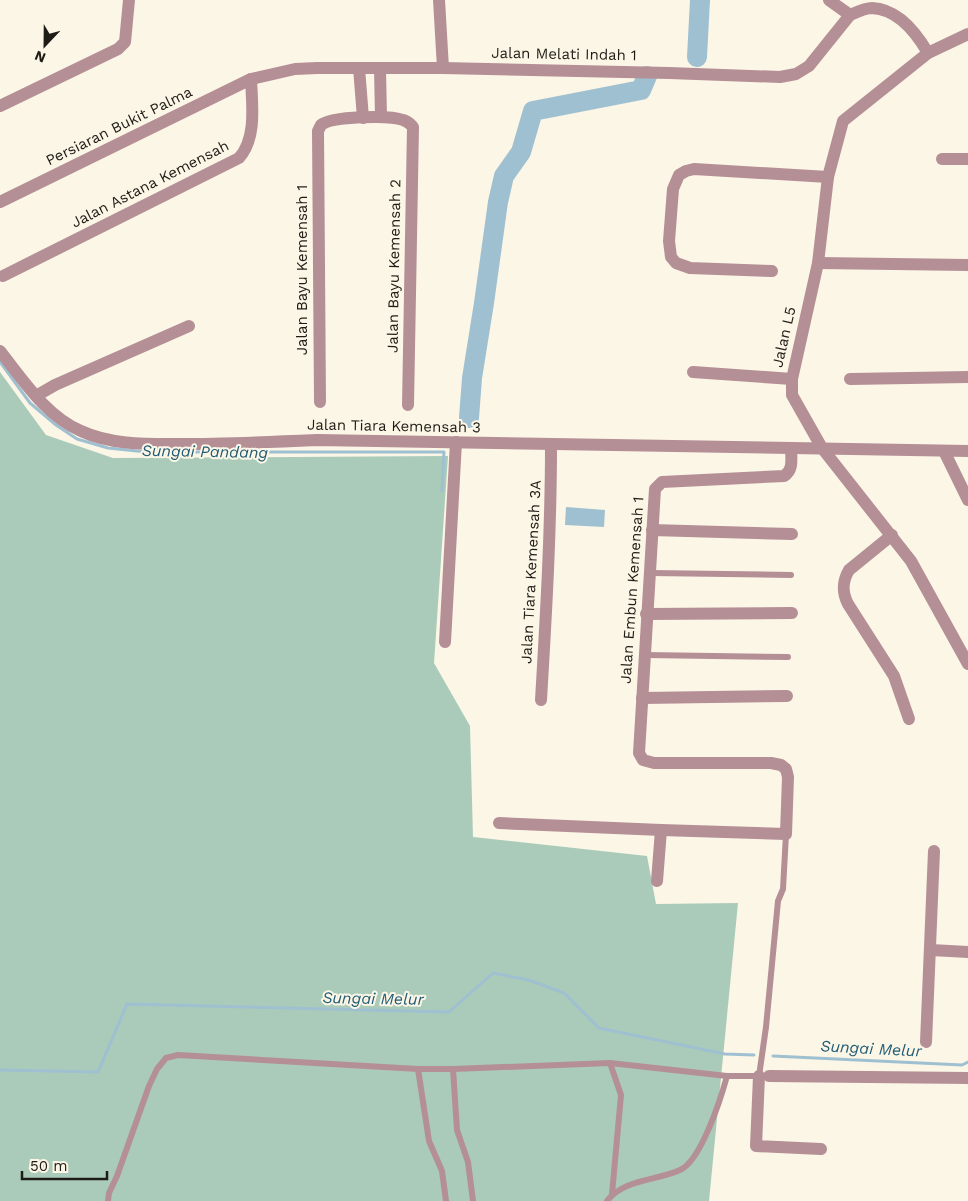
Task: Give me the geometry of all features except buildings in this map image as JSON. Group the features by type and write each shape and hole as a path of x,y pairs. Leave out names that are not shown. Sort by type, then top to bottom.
{"street":[{"path":"0,106 118,49 125,42 129,0"},
{"path":"439,0 443,68"},
{"path":"830,0 850,15 873,8 891,13 919,37 928,53"},
{"name":"Jalan Melati Indah 1","path":"251,79 295,69 359,68 669,73 780,78 796,74 809,66 850,15"},
{"name":"Jalan L5","path":"968,34 928,53 843,121 828,177 818,263 792,379 792,395 822,448 912,561 968,664"},
{"path":"359,68 363,118 381,117 380,69"},
{"name":"Persiaran Bukit Palma","path":"0,202 251,79"},
{"name":"Jalan Astana Kemensah","path":"3,276 239,158 248,142 252,112 251,79"},
{"name":"Jalan Bayu Kemensah 2","path":"381,117 405,120 413,127 408,405"},
{"name":"Jalan Bayu Kemensah 1","path":"320,402 318,138 321,125 326,121 363,118"},
{"path":"942,159 968,159"},
{"path":"772,271 690,268 676,263 671,256 669,241 672,189 679,175 694,169 828,177"},
{"path":"818,263 968,264"},
{"path":"36,396 55,385 189,326"},
{"name":"Jalan Tiara Kemensah 3","path":"0,351 36,396 59,418 81,431 111,440 141,444 213,444 317,440 968,451"},
{"path":"693,372 792,379"},
{"path":"850,379 968,376"},
{"path":"446,642 456,442"},
{"name":"Jalan Tiara Kemensah 3A","path":"541,700 549,567 552,486 551,445"},
{"name":"Jalan Embun Kemensah 1","path":"786,834 788,777 786,769 781,765 648,762 643,760 639,754 655,489 662,482 784,476 789,473 792,466 791,448"},
{"path":"944,451 968,500"},
{"path":"652,530 792,534"},
{"path":"892,535 849,570 843,589 848,604 894,676 909,719"},
{"path":"646,614 792,613"},
{"path":"642,698 787,696"},
{"path":"499,823 786,834"},
{"path":"657,881 661,830"},
{"path":"926,1042 934,851"},
{"path":"931,950 968,952"},
{"path":"822,1149 756,1146 764,1076 968,1078"}],"lane":[{"path":"650,573 791,575"},
{"path":"645,655 788,657"},
{"path":"108,1201 149,1086 161,1062 166,1058 178,1055 453,1069 610,1063 727,1076 764,1076 766,1027 778,901 783,889 786,834"},
{"path":"610,1063 621,1095 612,1194"},
{"path":"418,1068 429,1141 442,1171 446,1201"},
{"path":"453,1069 457,1130 468,1162 473,1201"},
{"path":"607,1201 612,1194 623,1188 680,1170 693,1159 722,1094 727,1076"}],"green space":[{"path":"0,372 46,435 113,458 448,456 434,663 470,726 473,837 647,856 656,904 738,903 709,1201 0,1201"}],"water":[{"path":"566,507 605,510 604,527 565,525"}],"waterway":[{"name":"Sungai Pandang","path":"697,57 700,0"},
{"name":"Sungai Pandang","path":"469,418 472,378 498,202 504,176 521,152 533,111 641,90 647,76"},
{"name":"Sungai Pandang","path":"0,362 30,403 56,425 77,439 108,448 146,452 444,452 442,491"},
{"name":"Sungai Melur","path":"0,1070 98,1072 127,1004 449,1012 493,973 529,980 564,993 599,1028 725,1054 754,1055"},
{"name":"Sungai Melur","path":"773,1056 962,1065 968,1062"}]}
